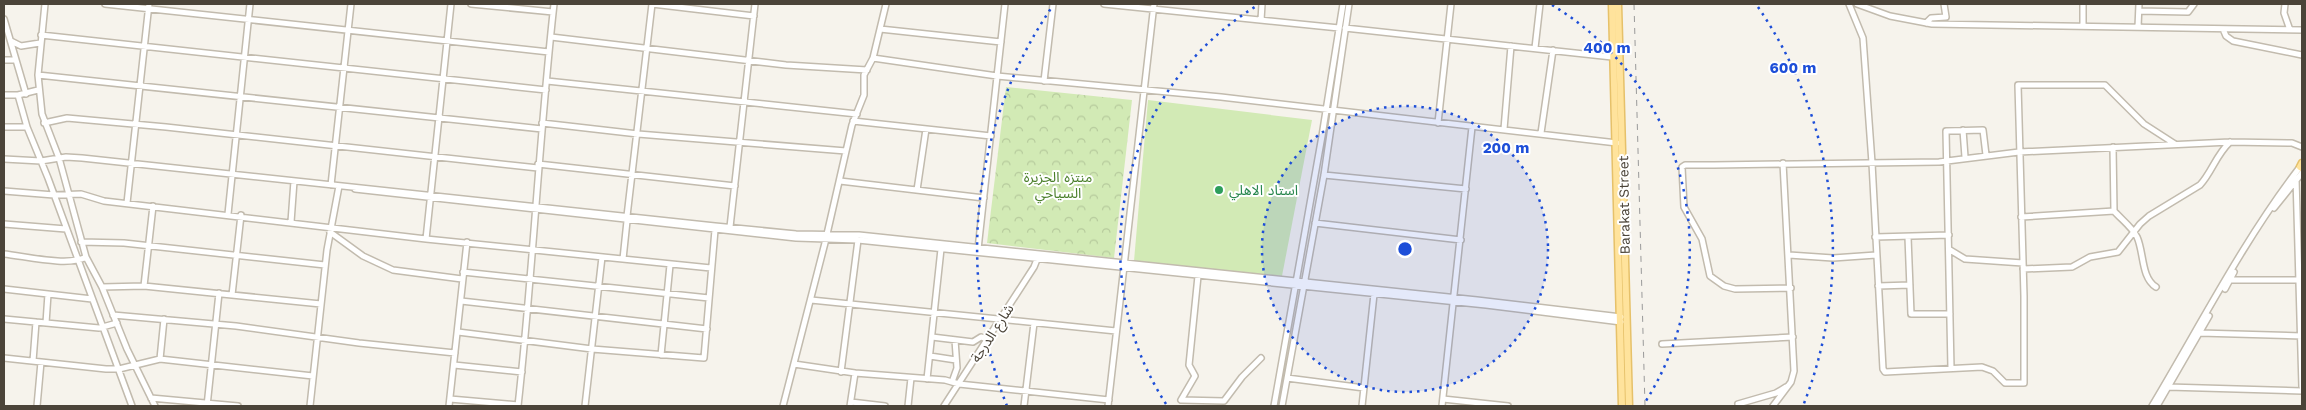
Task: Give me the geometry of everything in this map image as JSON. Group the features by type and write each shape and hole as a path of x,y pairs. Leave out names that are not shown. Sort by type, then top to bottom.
{"main road":[{"name":"Barakat Street","path":"1612,4 1612,57 1629,406"},
{"name":"Barakat Street","path":"1618,4 1624,320 1622,406"}],"street":[{"path":"45,4 38,75 38,90 44,123 59,158 67,195 86,257 102,287 133,363 155,406"},
{"path":"104,4 149,6 248,20 549,52"},
{"path":"228,214 250,4"},
{"path":"331,186 351,4"},
{"path":"426,239 451,4"},
{"path":"471,4 553,12"},
{"path":"450,399 518,406 529,310 538,166 554,4"},
{"path":"622,259 652,4 754,16"},
{"path":"730,227 755,4"},
{"path":"783,406 812,300 846,151 854,121 864,95 863,80 874,58 886,4"},
{"path":"978,250 1006,4"},
{"path":"1044,81 1053,4"},
{"path":"1104,4 1154,7 1339,28"},
{"path":"1261,20 1262,4"},
{"path":"1274,406 1297,284 1343,4"},
{"path":"1282,406 1324,175 1349,4"},
{"path":"1438,123 1451,4"},
{"path":"1535,48 1540,4"},
{"path":"1849,4 1863,38 1885,372 1988,368 2005,383 2024,383 2023,266 2017,89 2022,84 2105,85 2144,124 2175,144"},
{"path":"1857,4 1890,16 1926,23 2302,30"},
{"path":"1926,23 1932,18 1946,17 1944,4"},
{"path":"2083,4 2083,26"},
{"path":"2138,27 2139,4"},
{"path":"2139,11 2188,12 2194,4"},
{"path":"2285,4 2284,13 2290,30"},
{"path":"127,203 149,6"},
{"path":"794,364 841,372 927,379 1108,403 1154,7"},
{"path":"4,19 26,94"},
{"path":"1345,28 1612,57"},
{"path":"880,29 1001,42"},
{"path":"2223,29 2226,36 2233,41 2302,55"},
{"path":"41,35 546,90"},
{"path":"551,37 826,69 867,70"},
{"path":"10,40 21,46 40,44"},
{"path":"1504,129 1511,46"},
{"path":"1541,133 1553,50"},
{"path":"874,58 997,76 1326,109 1616,143"},
{"path":"4,60 16,60"},
{"path":"38,75 542,130"},
{"path":"547,81 857,114"},
{"path":"4,95 18,96 38,90"},
{"path":"18,96 27,127 132,406"},
{"path":"44,123 67,118 435,158 632,174 734,186"},
{"path":"854,121 991,136"},
{"path":"542,123 638,134 846,151"},
{"path":"4,127 27,127"},
{"path":"1442,406 1472,127"},
{"path":"917,190 926,129"},
{"path":"1963,130 1965,157"},
{"path":"1951,368 1946,131 1983,130 1986,155"},
{"path":"1950,250 1964,259 2023,266 2072,267 2090,257 2118,252 2134,231 2149,216 2200,185 2206,178 2221,150 2230,142"},
{"path":"1791,288 1729,288 1710,276 1702,239 1684,207 1682,171 1685,165 1947,161 1965,157 2019,152 2230,142 2292,143 2302,146"},
{"path":"2113,147 2114,211 2134,231 2140,247 2147,279 2156,287"},
{"path":"4,159 41,161 59,158 82,158 535,207 715,230 796,238 859,235 1038,257 1297,284"},
{"path":"1773,406 1788,386 1794,371 1783,163"},
{"path":"2152,406 2235,265 2302,168"},
{"path":"1324,175 1466,189"},
{"path":"2295,177 2300,239 2299,280 2302,387"},
{"path":"2157,406 2230,280 2295,177"},
{"path":"840,181 984,198"},
{"path":"291,222 294,182"},
{"path":"310,406 325,265 339,186"},
{"path":"4,191 54,195 81,194 104,201 291,222 331,230 467,242 602,258 711,268"},
{"path":"144,286 153,206"},
{"path":"2021,217 2114,211"},
{"path":"232,295 241,216"},
{"path":"627,218 978,250"},
{"path":"1315,223 1461,240"},
{"path":"4,224 66,229"},
{"path":"331,230 363,256 393,270 462,278"},
{"path":"458,332 592,349 704,358 715,230"},
{"path":"1876,237 1949,235"},
{"path":"1908,237 1911,314 1950,314"},
{"path":"70,240 108,241 325,265"},
{"path":"841,372 858,240"},
{"path":"449,406 467,242"},
{"path":"927,379 941,248"},
{"path":"4,254 78,261 86,257"},
{"path":"1789,255 1833,258 1876,255"},
{"name":"شارع الدرجة","path":"944,406 1038,257"},
{"path":"585,406 602,258"},
{"path":"661,355 670,265"},
{"path":"1124,265 1198,276 1304,284 1624,320"},
{"path":"463,272 599,288 709,298"},
{"path":"1198,276 1189,365 1195,376 1181,400 1224,401 1242,377 1261,358"},
{"path":"2230,280 2299,280"},
{"path":"1304,284 1374,294 1454,300"},
{"path":"1878,286 1910,285"},
{"path":"102,287 144,286 321,304"},
{"path":"4,289 92,299"},
{"path":"208,405 219,293"},
{"path":"46,323 48,294"},
{"path":"1362,406 1374,294"},
{"path":"812,300 1116,331"},
{"path":"460,301 596,318 707,329"},
{"path":"114,315 215,324 317,338 455,353"},
{"path":"4,319 104,328 116,323"},
{"path":"160,358 164,319"},
{"path":"33,361 36,322"},
{"path":"1024,406 1034,323"},
{"path":"2200,333 2302,336"},
{"path":"932,337 973,342 981,337 988,339"},
{"path":"1662,344 1793,337"},
{"path":"952,382 956,371 955,340"},
{"path":"930,356 956,360"},
{"path":"4,358 119,369 133,363 160,358 314,376"},
{"path":"37,406 41,362"},
{"path":"454,365 522,372"},
{"path":"855,373 851,404 885,406"},
{"path":"908,406 911,378"},
{"path":"1287,378 1364,388"},
{"path":"1738,404 1776,393 1788,386"},
{"path":"2168,387 2302,391"},
{"path":"151,398 208,405 238,406"},
{"path":"1443,399 1508,406"}],"green space":[{"name":"منتزه الجزيرة السياحي","path":"1006,87 1132,100 1114,258 987,243"},
{"name":"استاد الاهلي","path":"1148,100 1312,120 1282,276 1134,261"}],"railway":[{"path":"1634,4 1645,406"}],"place":[{"name":"استاد الاهلي","path":"1219,190"}]}
